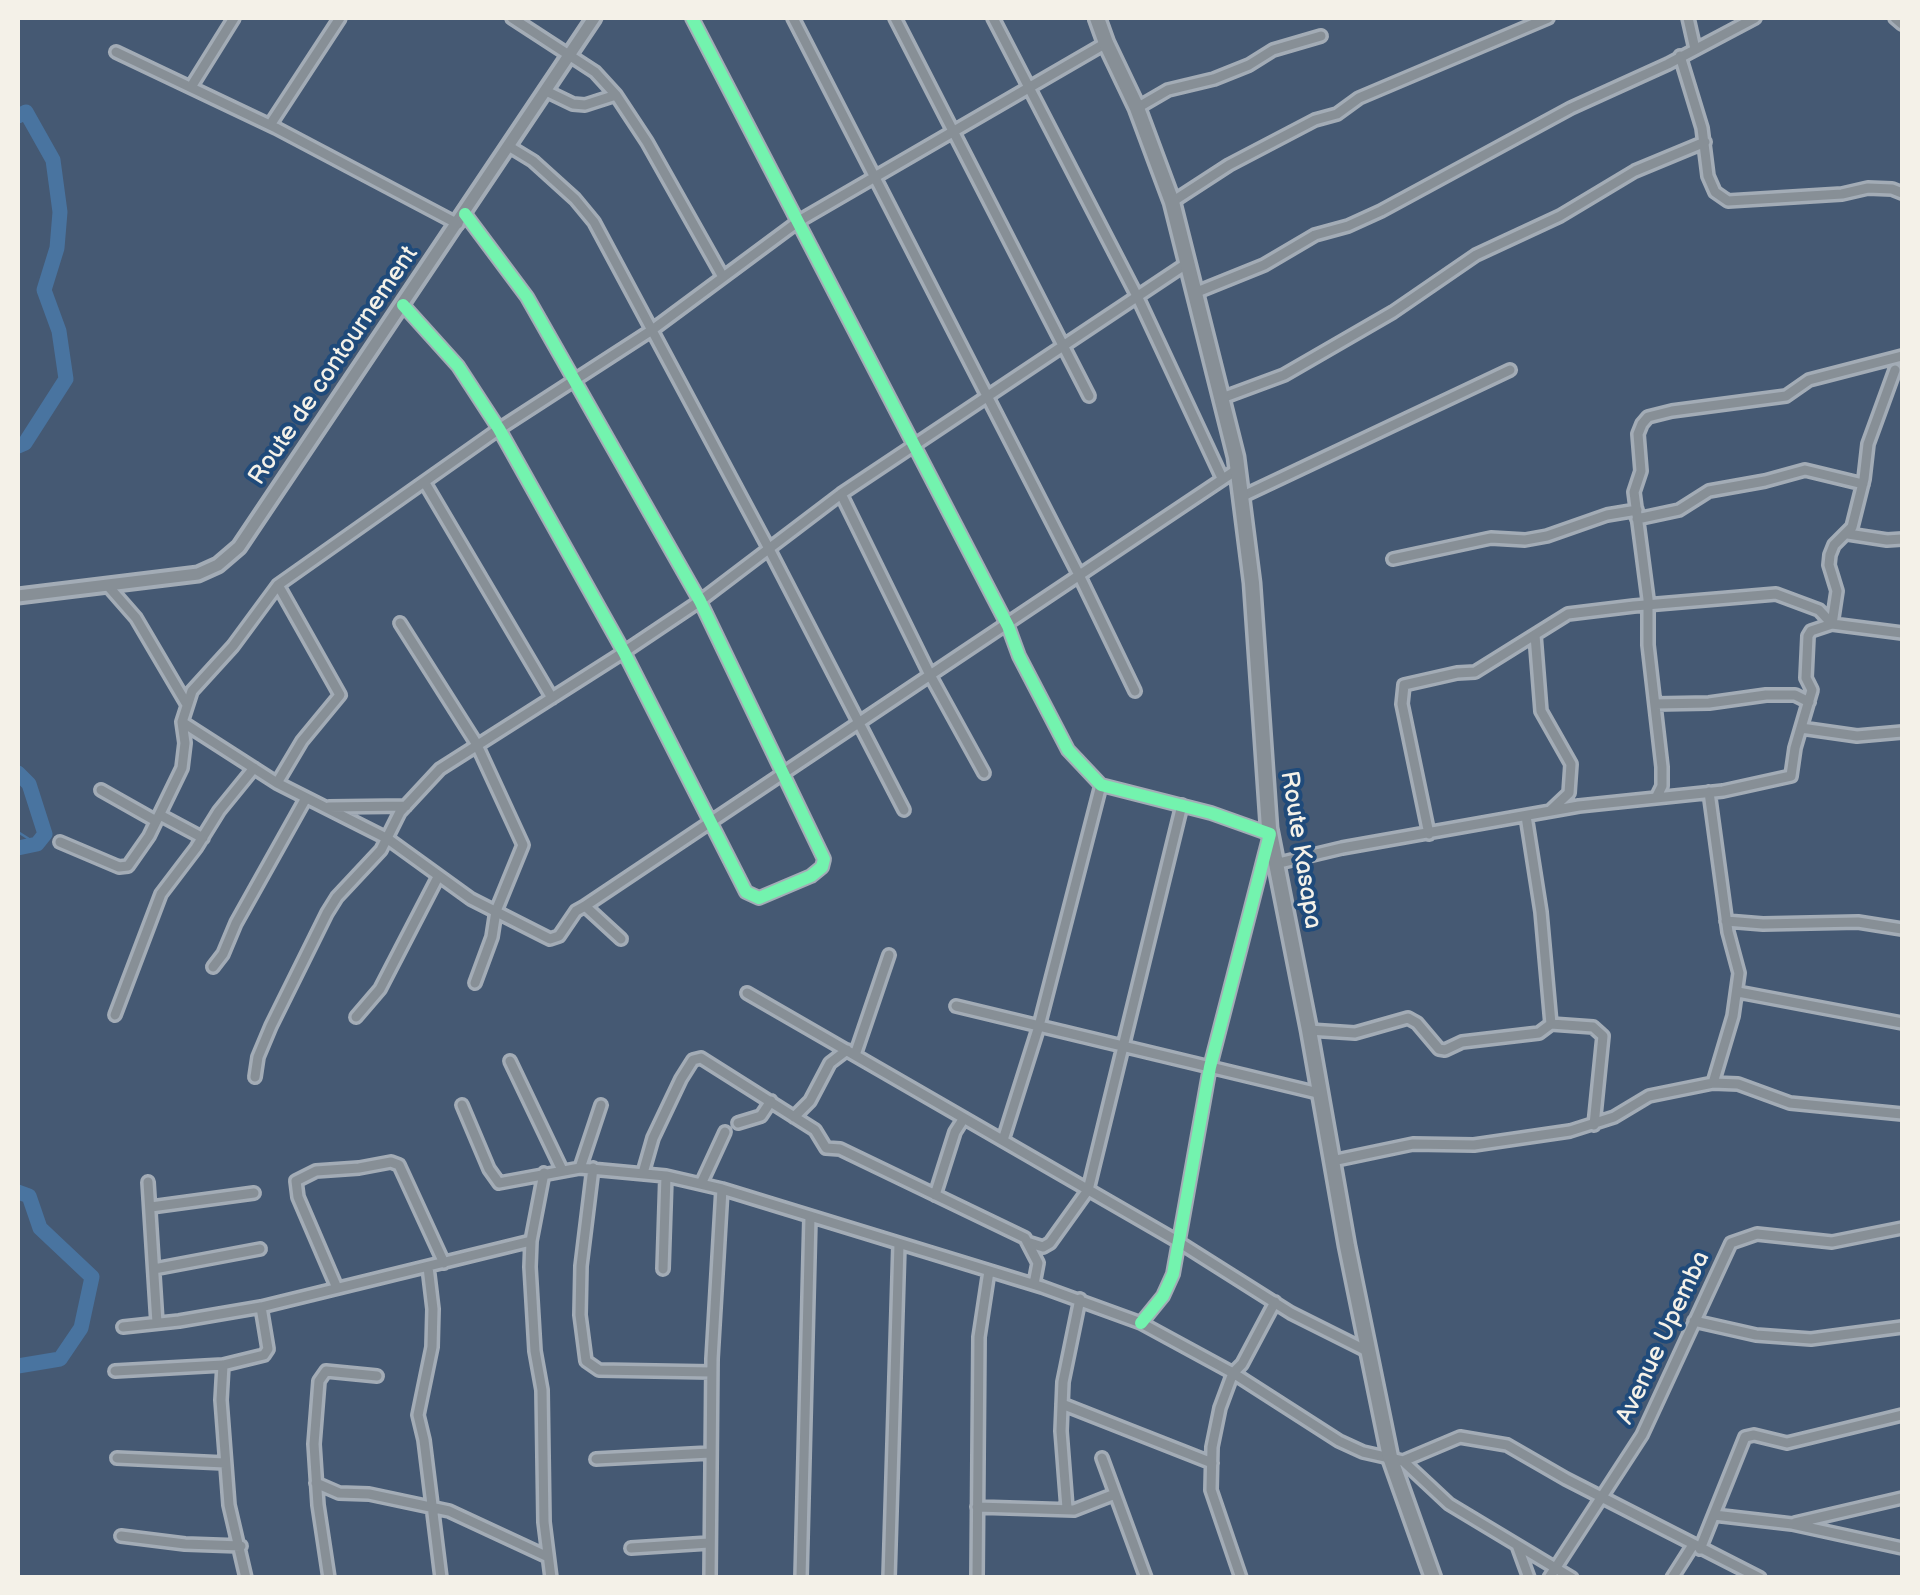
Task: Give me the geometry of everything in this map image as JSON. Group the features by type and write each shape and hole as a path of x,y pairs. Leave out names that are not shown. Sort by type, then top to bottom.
{"main road":[{"name":"Route Kasapa","path":"1097,18 1138,108 1172,202 1238,469 1252,583 1275,864 1367,1351 1434,1578"}],"street":[{"path":"191,87 234,18"},
{"path":"270,125 340,18"},
{"path":"512,18 594,72 616,94 648,142 722,278"},
{"name":"Route de contournement","path":"18,596 198,574 218,565 238,547 594,18"},
{"path":"692,18 1008,626 1019,656 1068,750 1101,785 1270,834 1210,1067 1176,1263 1169,1285 1141,1323"},
{"path":"793,18 1135,691"},
{"path":"895,18 1089,396"},
{"path":"992,18 1138,298 1222,478"},
{"path":"1172,202 1314,120 1337,114 1351,102 1392,82 1526,22 1548,18"},
{"path":"1688,18 1695,49"},
{"path":"1196,292 1264,265 1315,235 1380,211 1571,108 1755,18"},
{"path":"1895,18 1902,24"},
{"path":"1138,108 1168,90 1214,79 1273,50 1321,36"},
{"path":"60,842 124,868 158,818 184,758 182,722 192,690 233,646 278,585 499,430 652,330 799,221 1106,43"},
{"path":"116,52 462,219 527,297 700,600 824,859 822,867 811,876 774,894 751,896 746,892 624,652 499,430 458,366 403,305"},
{"path":"1680,56 1705,142 1712,186 1728,201 1842,194 1879,187 1902,193"},
{"path":"546,91 585,106 616,94"},
{"path":"1222,398 1284,375 1394,312 1476,256 1560,216 1635,171 1705,142"},
{"path":"510,147 533,161 594,222 904,810"},
{"path":"255,1077 258,1056 271,1026 337,898 364,871 406,806 440,769 624,652 841,494 1189,262"},
{"path":"1657,796 1662,786 1662,768 1634,492 1642,460 1638,434 1648,417 1719,403 1786,396 1809,380 1902,356"},
{"path":"1832,624 1837,591 1830,555 1834,545 1848,534 1863,484 1868,444 1899,372 1880,362"},
{"path":"1241,497 1510,370"},
{"path":"182,722 277,783 388,839 438,877 550,939 559,936 576,911 1238,469"},
{"path":"1393,559 1492,538 1547,536 1607,515 1679,510 1709,490 1805,470 1863,484"},
{"path":"424,483 552,698"},
{"path":"841,494 984,774"},
{"path":"1848,534 1902,539"},
{"path":"277,783 302,741 340,696 278,585"},
{"path":"108,586 136,618 186,703"},
{"path":"1429,834 1402,704 1404,685 1475,672 1568,614 1776,594 1819,610 1832,624"},
{"path":"400,624 476,743 524,845 496,911 492,936 475,983"},
{"path":"1275,864 1342,848 1549,812 1709,792 1791,776 1812,690 1806,678 1811,631 1832,624 1902,633"},
{"path":"1535,635 1540,711 1571,764 1569,793 1549,812"},
{"path":"1654,704 1709,703 1766,695 1795,696 1809,702"},
{"path":"1801,728 1857,736 1902,732"},
{"path":"114,1015 161,894 254,768"},
{"path":"1003,1140 1039,1026 1101,785"},
{"path":"101,790 202,838"},
{"path":"1709,792 1726,921 1739,974 1738,992 1713,1083"},
{"path":"213,967 306,798"},
{"path":"327,807 406,806"},
{"path":"643,1173 653,1138 693,1060 701,1058 816,1132 826,1148 840,1149 1043,1247 1088,1190 1182,806"},
{"path":"1526,816 1551,1024"},
{"path":"356,1016 380,989 438,877"},
{"path":"585,906 621,939"},
{"path":"1726,921 1858,922 1902,929"},
{"path":"794,1117 810,1101 830,1063 851,1053 889,956"},
{"path":"1738,992 1902,1024"},
{"path":"748,993 1177,1241 1333,1336 1367,1351"},
{"path":"956,1006 1318,1092"},
{"path":"1309,1030 1355,1033 1408,1018 1417,1022 1439,1050 1445,1050 1462,1042 1539,1033 1551,1024 1593,1027 1603,1036 1594,1125"},
{"path":"510,1061 562,1170"},
{"path":"1332,1161 1413,1144 1474,1144 1594,1125 1649,1096 1713,1083 1756,1089 1790,1103 1902,1114"},
{"path":"738,1124 761,1116 770,1102"},
{"path":"462,1105 496,1181 580,1168 666,1176 722,1189 1034,1284 1141,1323 1233,1373 1339,1441 1363,1452 1397,1459 1450,1504 1572,1578"},
{"path":"580,1168 601,1105"},
{"path":"936,1194 955,1132 964,1118"},
{"path":"701,1184 725,1132"},
{"path":"337,1288 298,1197 296,1181 316,1171 391,1162 400,1165 444,1263"},
{"path":"593,1168 581,1266 580,1315 586,1361 599,1370 712,1372"},
{"path":"544,1174 531,1241 530,1299 542,1390 544,1522 551,1578"},
{"path":"663,1269 666,1176"},
{"path":"148,1182 157,1324"},
{"path":"710,1578 712,1372 722,1189"},
{"path":"150,1207 254,1193"},
{"path":"800,1578 810,1216"},
{"name":"Avenue Upemba","path":"1549,1578 1642,1435 1726,1253 1740,1238 1783,1236 1832,1242 1902,1228"},
{"path":"123,1327 261,1307 531,1241"},
{"path":"1028,1242 1039,1267 1034,1284"},
{"path":"889,1578 899,1244"},
{"path":"154,1269 260,1249"},
{"path":"428,1267 432,1347 418,1415 441,1578"},
{"path":"978,1578 979,1336 990,1271"},
{"path":"1067,1508 1062,1404 1080,1299"},
{"path":"1241,1578 1211,1490 1212,1462 1220,1408 1233,1373 1242,1364 1275,1302"},
{"path":"114,1370 246,1361 266,1352 261,1307"},
{"path":"1694,1321 1756,1334 1811,1339 1902,1327"},
{"path":"223,1365 229,1505 246,1578"},
{"path":"329,1578 314,1444 321,1375 326,1371 377,1376"},
{"path":"1062,1404 1212,1462"},
{"path":"1672,1578 1714,1515 1749,1435 1787,1443 1902,1416"},
{"path":"1397,1459 1460,1437 1507,1445 1760,1578"},
{"path":"596,1458 710,1453"},
{"path":"117,1458 225,1463"},
{"path":"1102,1458 1146,1578"},
{"path":"316,1483 339,1492 431,1506 548,1558"},
{"path":"978,1507 1074,1510 1115,1494"},
{"path":"1792,1524 1902,1498"},
{"path":"1714,1515 1792,1524 1902,1548"},
{"path":"121,1536 241,1546"},
{"path":"631,1548 709,1543"},
{"path":"1517,1545 1529,1578"}],"waterway":[{"path":"18,116 26,112 53,160 60,212 57,248 44,290 59,331 66,379 25,443 18,446"},
{"path":"18,773 29,784 45,834 37,844 18,848"},
{"path":"18,832 37,844"},
{"path":"18,1192 29,1196 40,1228 92,1277 81,1328 60,1359 18,1366"}],"cycle path":[{"path":"692,18 1008,626 1019,656 1068,750 1101,785 1211,813 1270,834 1210,1067 1173,1274 1163,1296 1141,1323"},
{"path":"403,305 458,366 499,429 624,652 746,892 759,898 811,876 822,867 824,859 700,601 527,297 465,214"}]}
